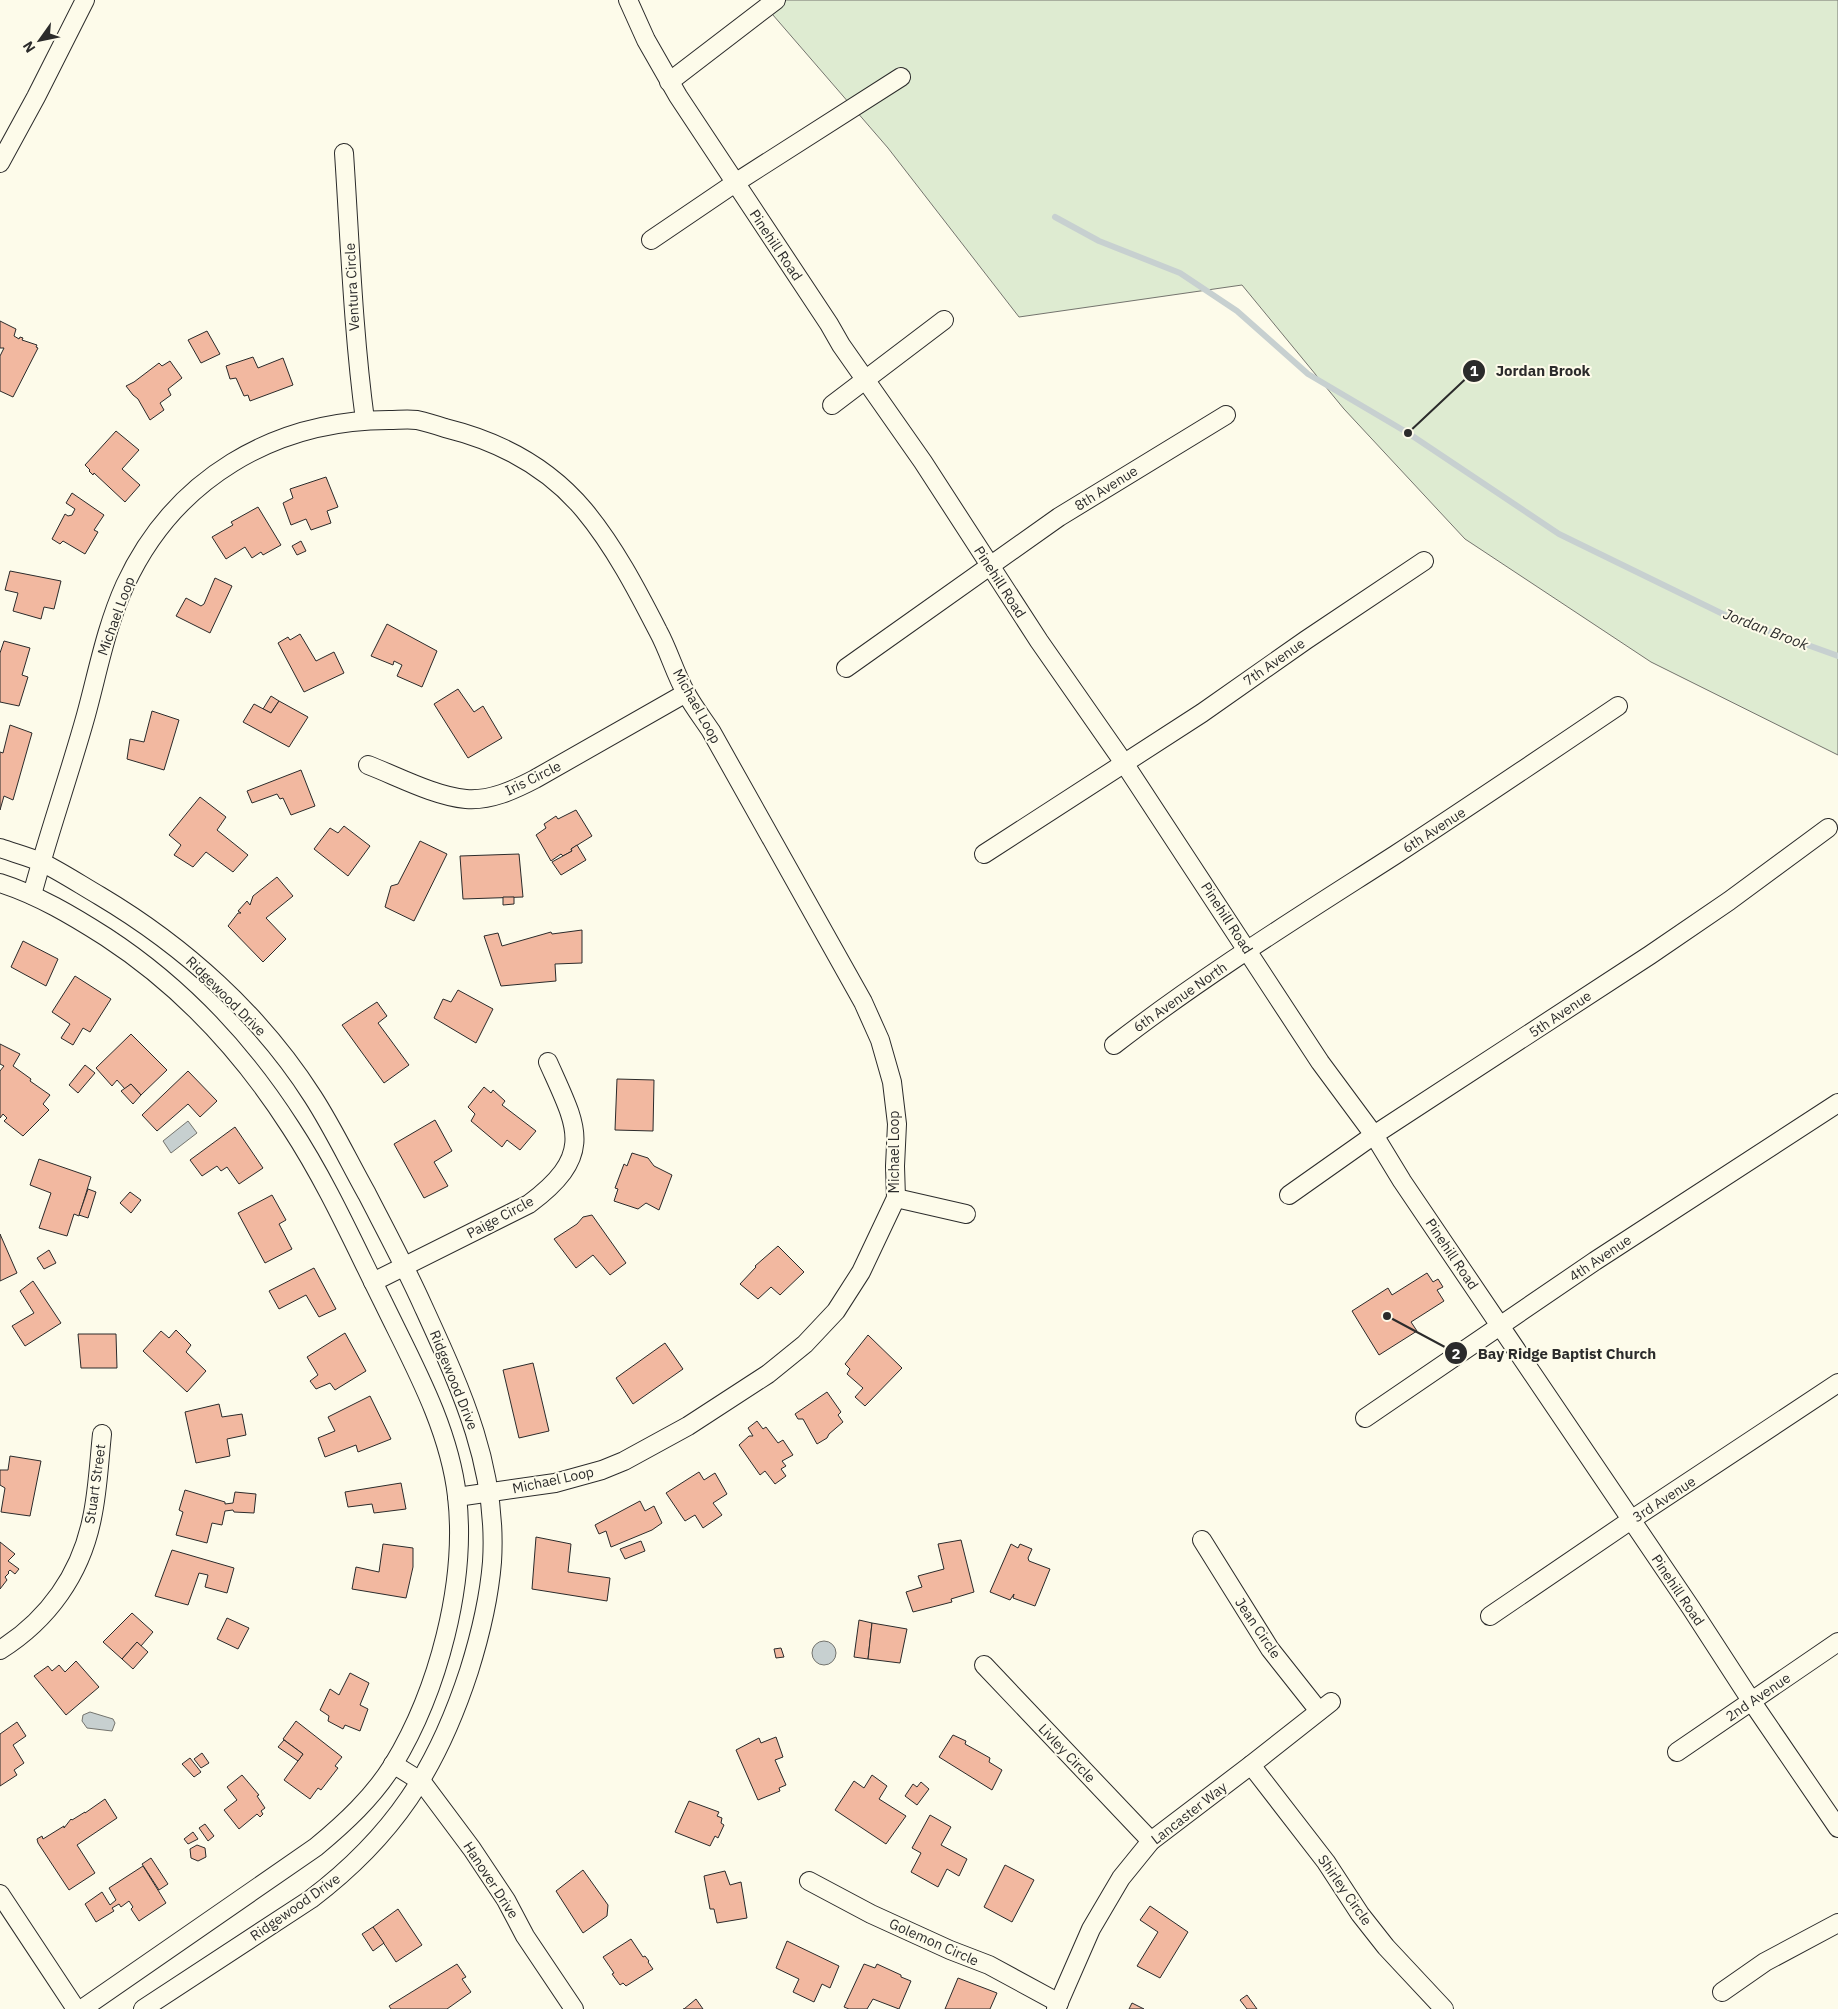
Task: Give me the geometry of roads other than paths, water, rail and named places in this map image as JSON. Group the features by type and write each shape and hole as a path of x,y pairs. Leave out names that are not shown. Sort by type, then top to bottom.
{"street":[{"path":"0,163 85,0"},
{"name":"Pinehill Road","path":"628,0 646,40 670,82 866,381 923,462 990,567 1124,763 1320,1062 1374,1136 1402,1181 1838,1828"},
{"path":"670,82 776,0"},
{"path":"651,240 735,183 901,77"},
{"name":"Ventura Circle","path":"344,152 349,229 348,250 356,356 365,420"},
{"path":"832,405 944,320"},
{"name":"8th Avenue","path":"846,668 1059,517 1226,415"},
{"name":"Michael Loop","path":"32,895 85,717 108,630 124,588 148,544 178,507 214,474 232,461 283,437 323,425 365,420 416,420 467,434 500,446 537,467 554,480 584,510 620,561 659,632 686,693 711,731 863,1002 880,1040 892,1082 897,1124 894,1166 896,1198 861,1272 836,1311 805,1344 768,1374 688,1426 624,1461 602,1470 555,1483 457,1497"},
{"name":"7th Avenue","path":"984,854 1202,713 1424,561"},
{"name":"Iris Circle","path":"368,765 443,794 466,799 490,797 513,790 535,779 686,693"},
{"name":"6th Avenue","path":"1247,950 1437,828 1618,706"},
{"name":"5th Avenue","path":"1289,1195 1374,1136 1650,955 1729,901 1828,828"},
{"name":"Ridgewood Drive","path":"0,848 41,862 133,916 168,940 245,1011 273,1043 311,1094 332,1129 405,1266 470,1414 489,1492 492,1561 486,1605 476,1649 445,1735 422,1782 382,1835 348,1869 312,1899 143,2009"},
{"path":"0,883 32,895 84,923 147,966 193,1007 243,1061 291,1128 313,1164 373,1282 431,1405 446,1444 457,1497 458,1550 455,1592 446,1636 433,1677 415,1721 393,1764 367,1800 334,1833 316,1847 82,2009"},
{"name":"6th Avenue North","path":"1114,1045 1152,1015 1247,950"},
{"name":"Paige Circle","path":"373,1282 529,1204 549,1189 564,1172 573,1151 575,1130 568,1108 548,1062"},
{"name":"4th Avenue","path":"1364,1418 1595,1260 1838,1103"},
{"path":"896,1198 966,1214"},
{"name":"3rd Avenue","path":"1490,1616 1838,1383"},
{"name":"Stuart Street","path":"0,1650 24,1633 43,1616 68,1582 86,1540 92,1519 102,1434"},
{"name":"Jean Circle","path":"1202,1540 1270,1649 1325,1707"},
{"name":"2nd Avenue","path":"1677,1752 1838,1642"},
{"name":"Livley Circle","path":"984,1665 1151,1841"},
{"name":"Lancaster Way","path":"1057,2006 1091,1929 1121,1878 1151,1841 1325,1707"},
{"name":"Hanover Drive","path":"393,1764 422,1782 472,1849 506,1900 525,1936 574,2009"},
{"name":"Shirley Circle","path":"1251,1765 1326,1862 1360,1914 1386,1947 1444,2009"},
{"name":"Golemon Circle","path":"809,1881 871,1914 950,1950 989,1965 1057,2006"},
{"path":"0,1894 76,2009"},
{"path":"1722,1992 1765,1962 1838,1923"}],"waterway":[{"name":"Jordan Brook","path":"1055,217 1099,241 1180,273 1237,311 1308,374 1408,433 1559,534 1727,616 1838,656"}],"place":[{"name":"Jordan Brook","path":"1408,433"},
{"name":"Bay Ridge Baptist Church","path":"1387,1316"}]}
